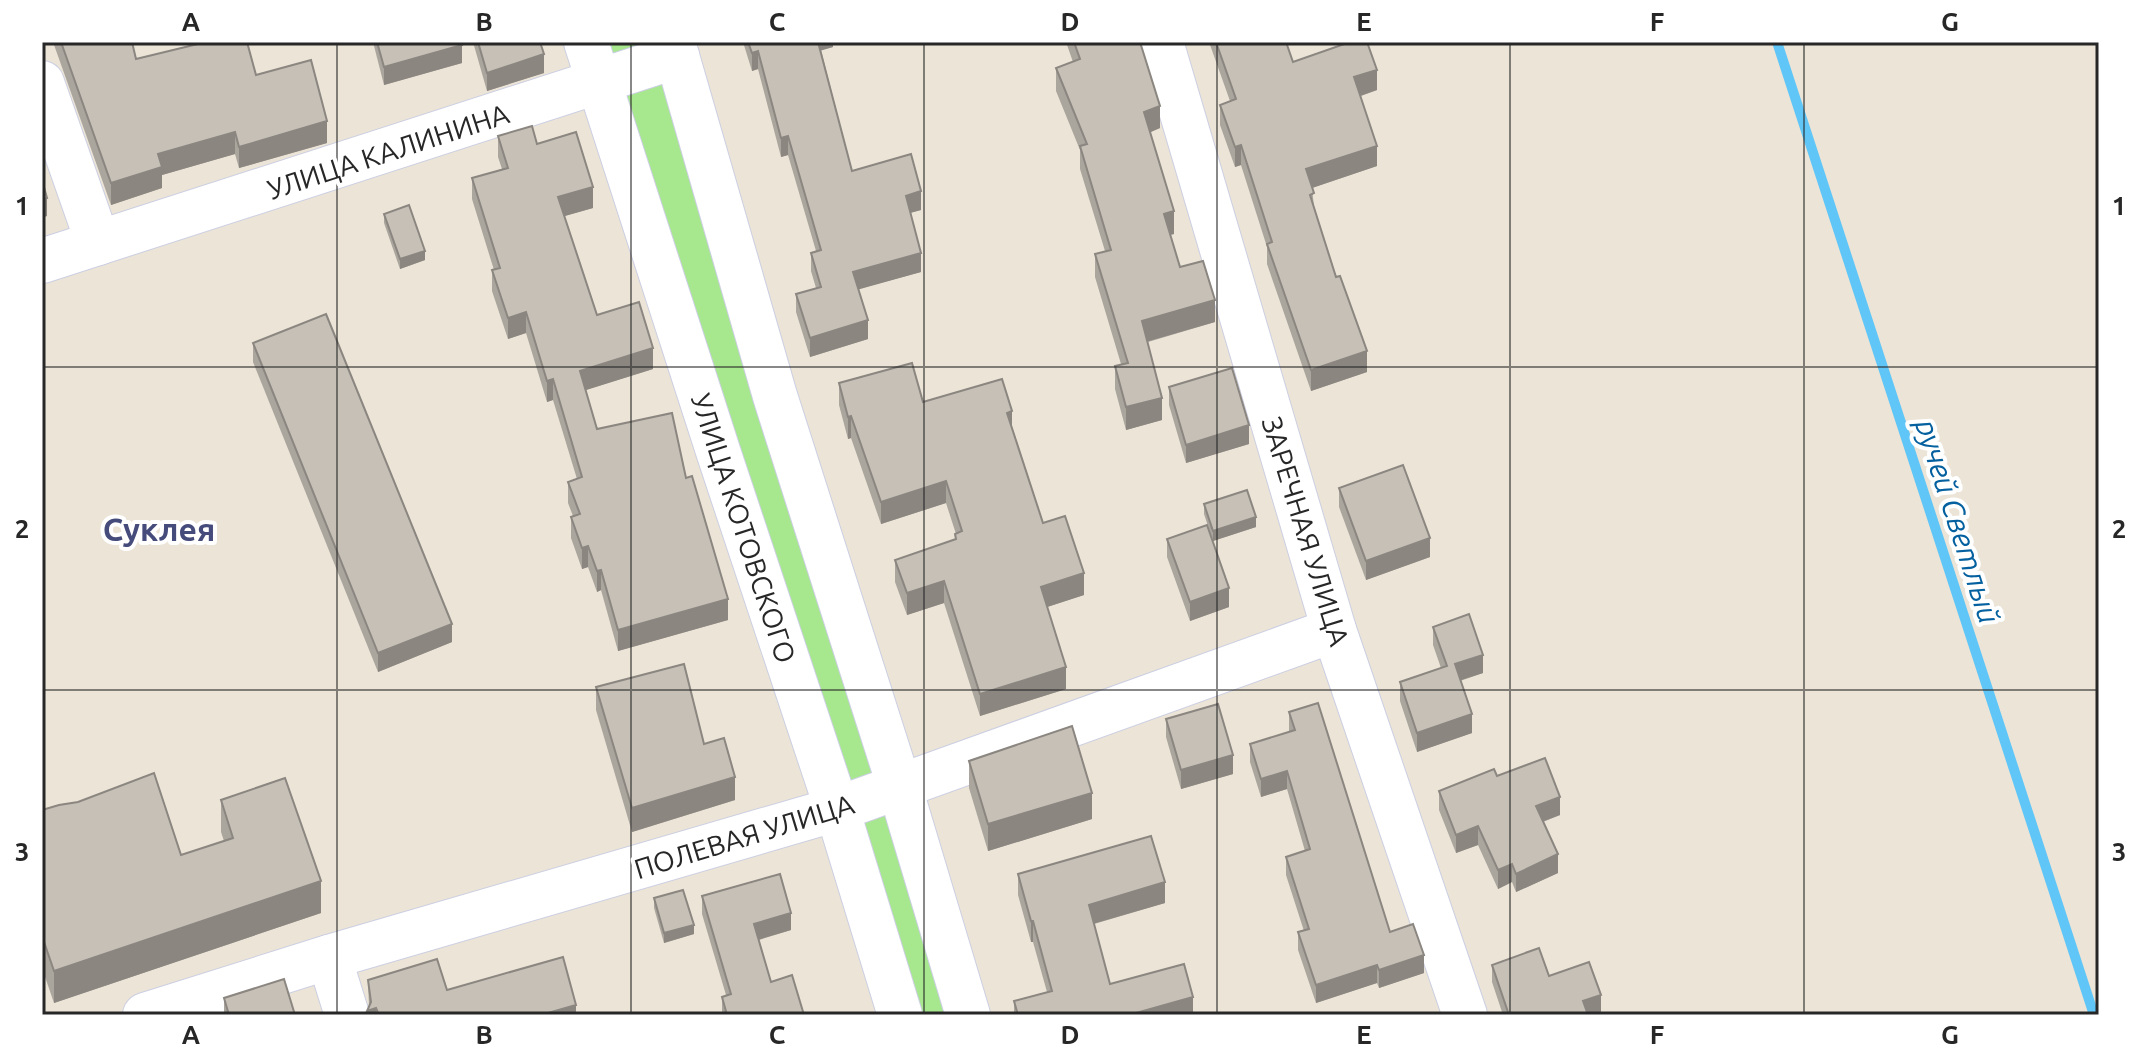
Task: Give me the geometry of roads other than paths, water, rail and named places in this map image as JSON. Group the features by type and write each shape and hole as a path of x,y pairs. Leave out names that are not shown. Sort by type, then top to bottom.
{"street":[{"name":"УЛИЦА КОТОВСКОГО","path":"586,42 837,809 900,1015"},
{"name":"ЗАРЕЧНАЯ УЛИЦА","path":"1161,42 1334,630 1465,1015"},
{"name":"УЛИЦА КАЛИНИНА","path":"42,261 599,83 675,49"},
{"path":"675,49 775,396 900,788 968,1015"},
{"path":"42,83 98,243"},
{"name":"ПОЛЕВАЯ УЛИЦА","path":"145,1015 329,957 837,809 1334,630"},
{"path":"329,957 347,1015"}],"waterway":[{"name":"ручей Светлый","path":"1777,42 2094,1015"}],"district":[{"name":"Суклея","path":"159,529"}]}
